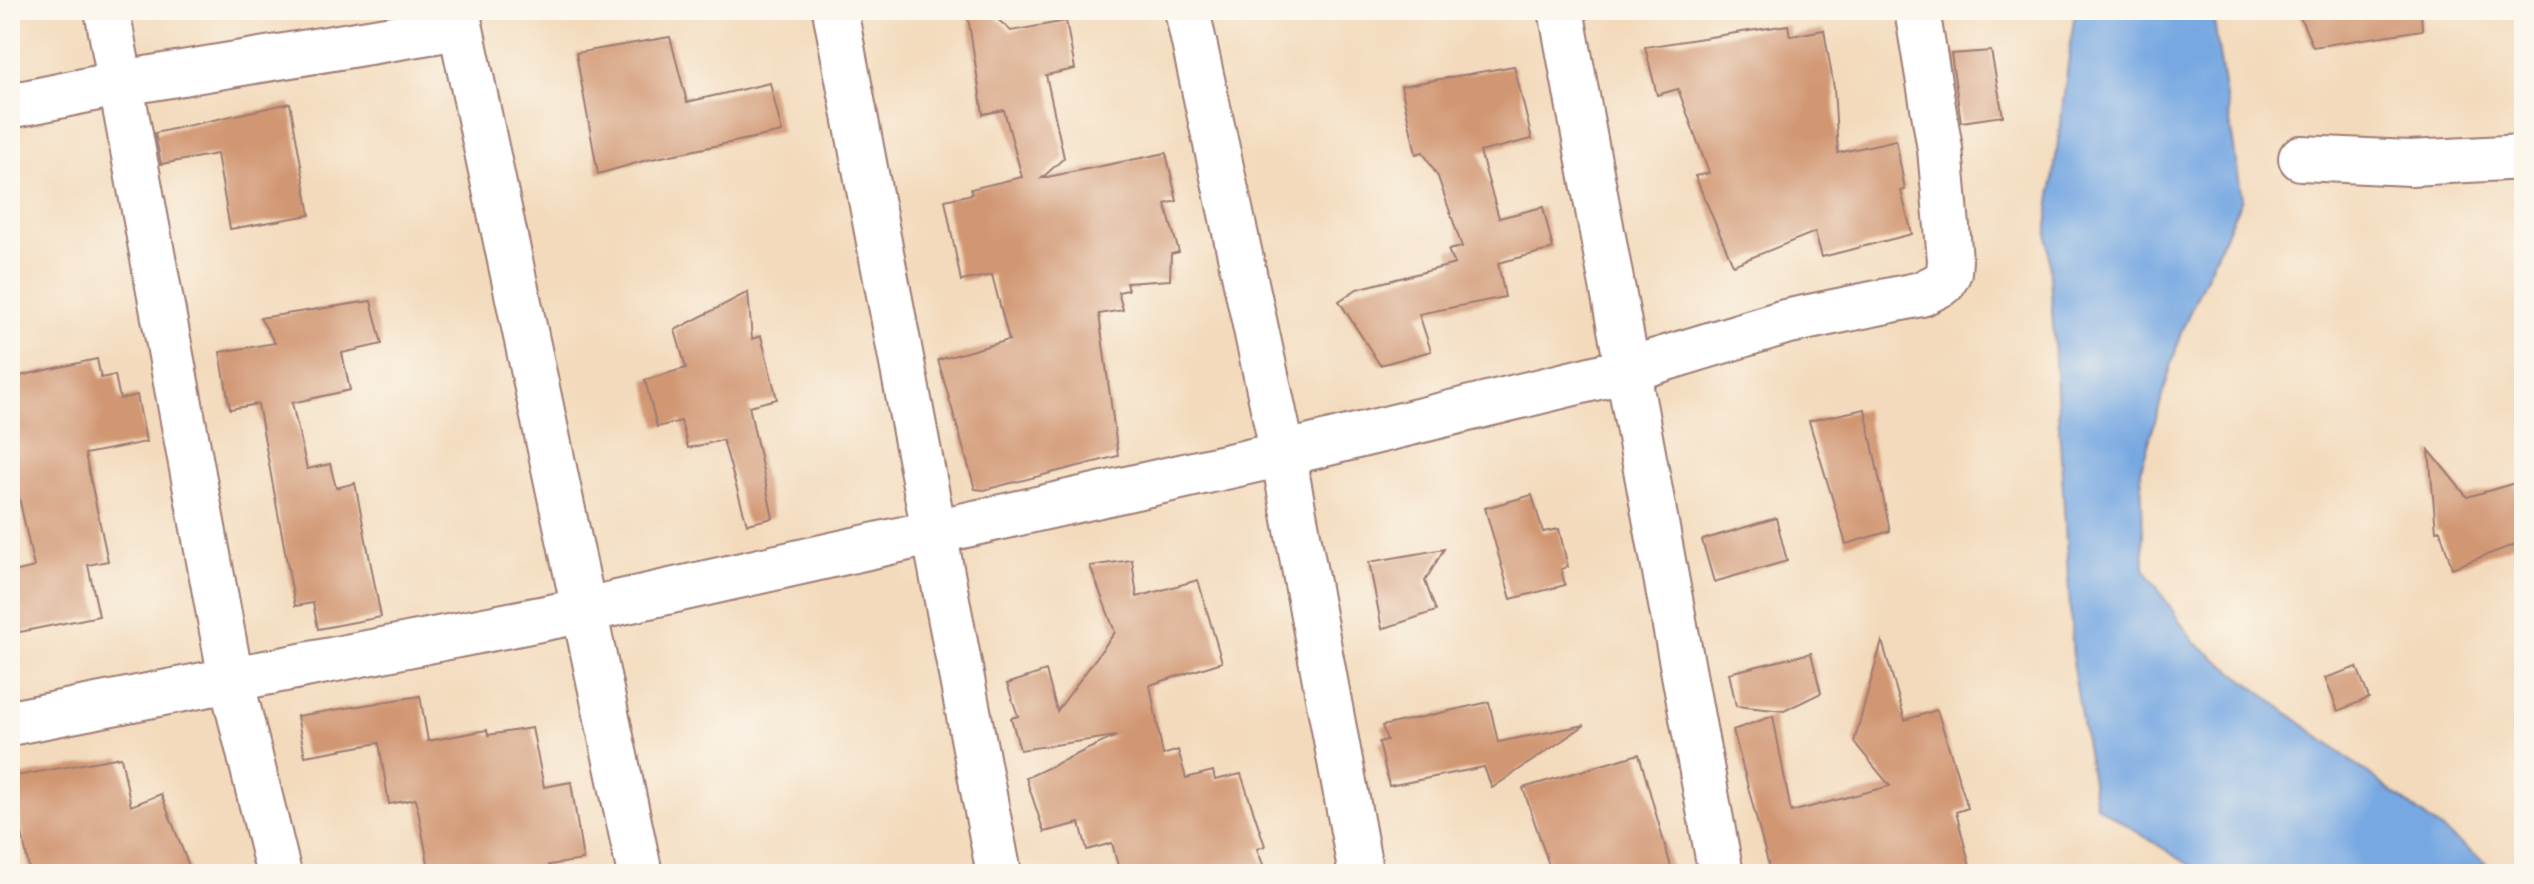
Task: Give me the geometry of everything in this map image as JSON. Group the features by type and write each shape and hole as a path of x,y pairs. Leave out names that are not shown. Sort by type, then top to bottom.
{"street":[{"path":"107,10 231,679 279,874"},
{"path":"835,10 999,874"},
{"path":"1187,10 1283,454 1361,874"},
{"path":"1561,10 1721,874"},
{"path":"10,723 586,610 936,535 1627,370 1785,322 1921,294 1943,283 1949,272 1950,260 1940,149 1917,10"},
{"path":"10,106 458,18 640,874"},
{"path":"2301,158 2410,163 2524,157"}],"water":[{"path":"2075,10 2212,10 2242,198 2182,329 2141,469 2144,568 2193,641 2500,874 2204,874 2096,806 2074,674 2047,226"}],"building":[{"path":"967,10 987,10 1011,31 1066,21 1075,69 1046,75 1064,158 1042,178 1166,153 1177,201 1165,204 1179,252 1171,254 1170,280 1126,283 1128,290 1118,292 1123,310 1099,314 1118,456 984,490 975,489 938,360 1009,340 992,275 961,281 945,200 972,194 971,189 1022,177 1004,110 983,114"},
{"path":"2297,10 2421,10 2422,30 2313,47"},
{"path":"1788,25 1790,36 1824,30 1834,88 1838,153 1896,140 1905,190 1901,191 1912,234 1822,257 1815,232 1733,265 1695,176 1709,173 1678,89 1657,95 1645,47"},
{"path":"670,37 687,102 770,83 782,132 647,160 598,174 576,53"},
{"path":"1991,51 2003,116 1961,122 1951,54"},
{"path":"1514,66 1532,139 1480,152 1499,218 1543,207 1553,249 1498,263 1505,297 1419,314 1431,351 1380,365 1339,301 1357,289 1455,264 1448,250 1462,247 1438,177 1423,152 1416,154 1401,86"},
{"path":"290,103 310,215 230,229 217,154 161,164 155,133"},
{"path":"748,292 752,339 761,336 777,399 749,406 773,518 747,524 723,440 688,448 681,421 657,427 645,380 686,368 675,330"},
{"path":"371,301 382,344 342,353 350,390 292,403 307,469 330,464 336,488 355,483 381,617 318,629 313,603 295,606 258,404 230,409 220,352 275,343 260,318"},
{"path":"97,359 101,378 115,375 120,399 137,395 146,442 85,454 108,561 88,565 99,616 10,634 10,573 34,567 17,488 10,489 10,378"},
{"path":"1865,409 1890,531 1846,544 1809,421"},
{"path":"2429,450 2467,497 2515,483 2524,513 2524,541 2452,568 2440,530 2436,531"},
{"path":"1532,495 1543,532 1559,529 1568,567 1561,569 1565,585 1511,599 1485,508"},
{"path":"1776,518 1787,561 1714,582 1702,540"},
{"path":"1444,549 1425,581 1436,611 1382,629 1369,562"},
{"path":"1132,560 1137,597 1198,580 1222,662 1150,685 1163,755 1178,750 1186,778 1213,771 1215,780 1241,774 1265,846 1257,849 1264,867 1244,874 1120,874 1112,843 1087,850 1080,823 1044,832 1026,778 1116,736 1020,750 1011,718 1018,716 1007,684 1046,671 1057,711 1115,632 1090,566"},
{"path":"1882,641 1905,720 1937,710 1968,808 1956,812 1972,874 1771,874 1733,730 1773,716 1791,812 1890,786 1854,742"},
{"path":"1811,653 1821,693 1784,711 1736,706 1729,673"},
{"path":"2357,667 2369,698 2338,711 2325,678"},
{"path":"420,696 428,741 487,730 488,735 532,728 544,787 571,782 583,860 549,865 550,871 531,874 430,874 416,799 389,804 379,743 305,756 297,716"},
{"path":"1489,702 1498,742 1585,725 1492,788 1484,767 1389,786 1379,742 1387,740 1382,726"},
{"path":"1639,754 1673,874 1552,874 1523,788"},
{"path":"121,757 131,806 161,794 192,874 30,874 11,777"}]}
